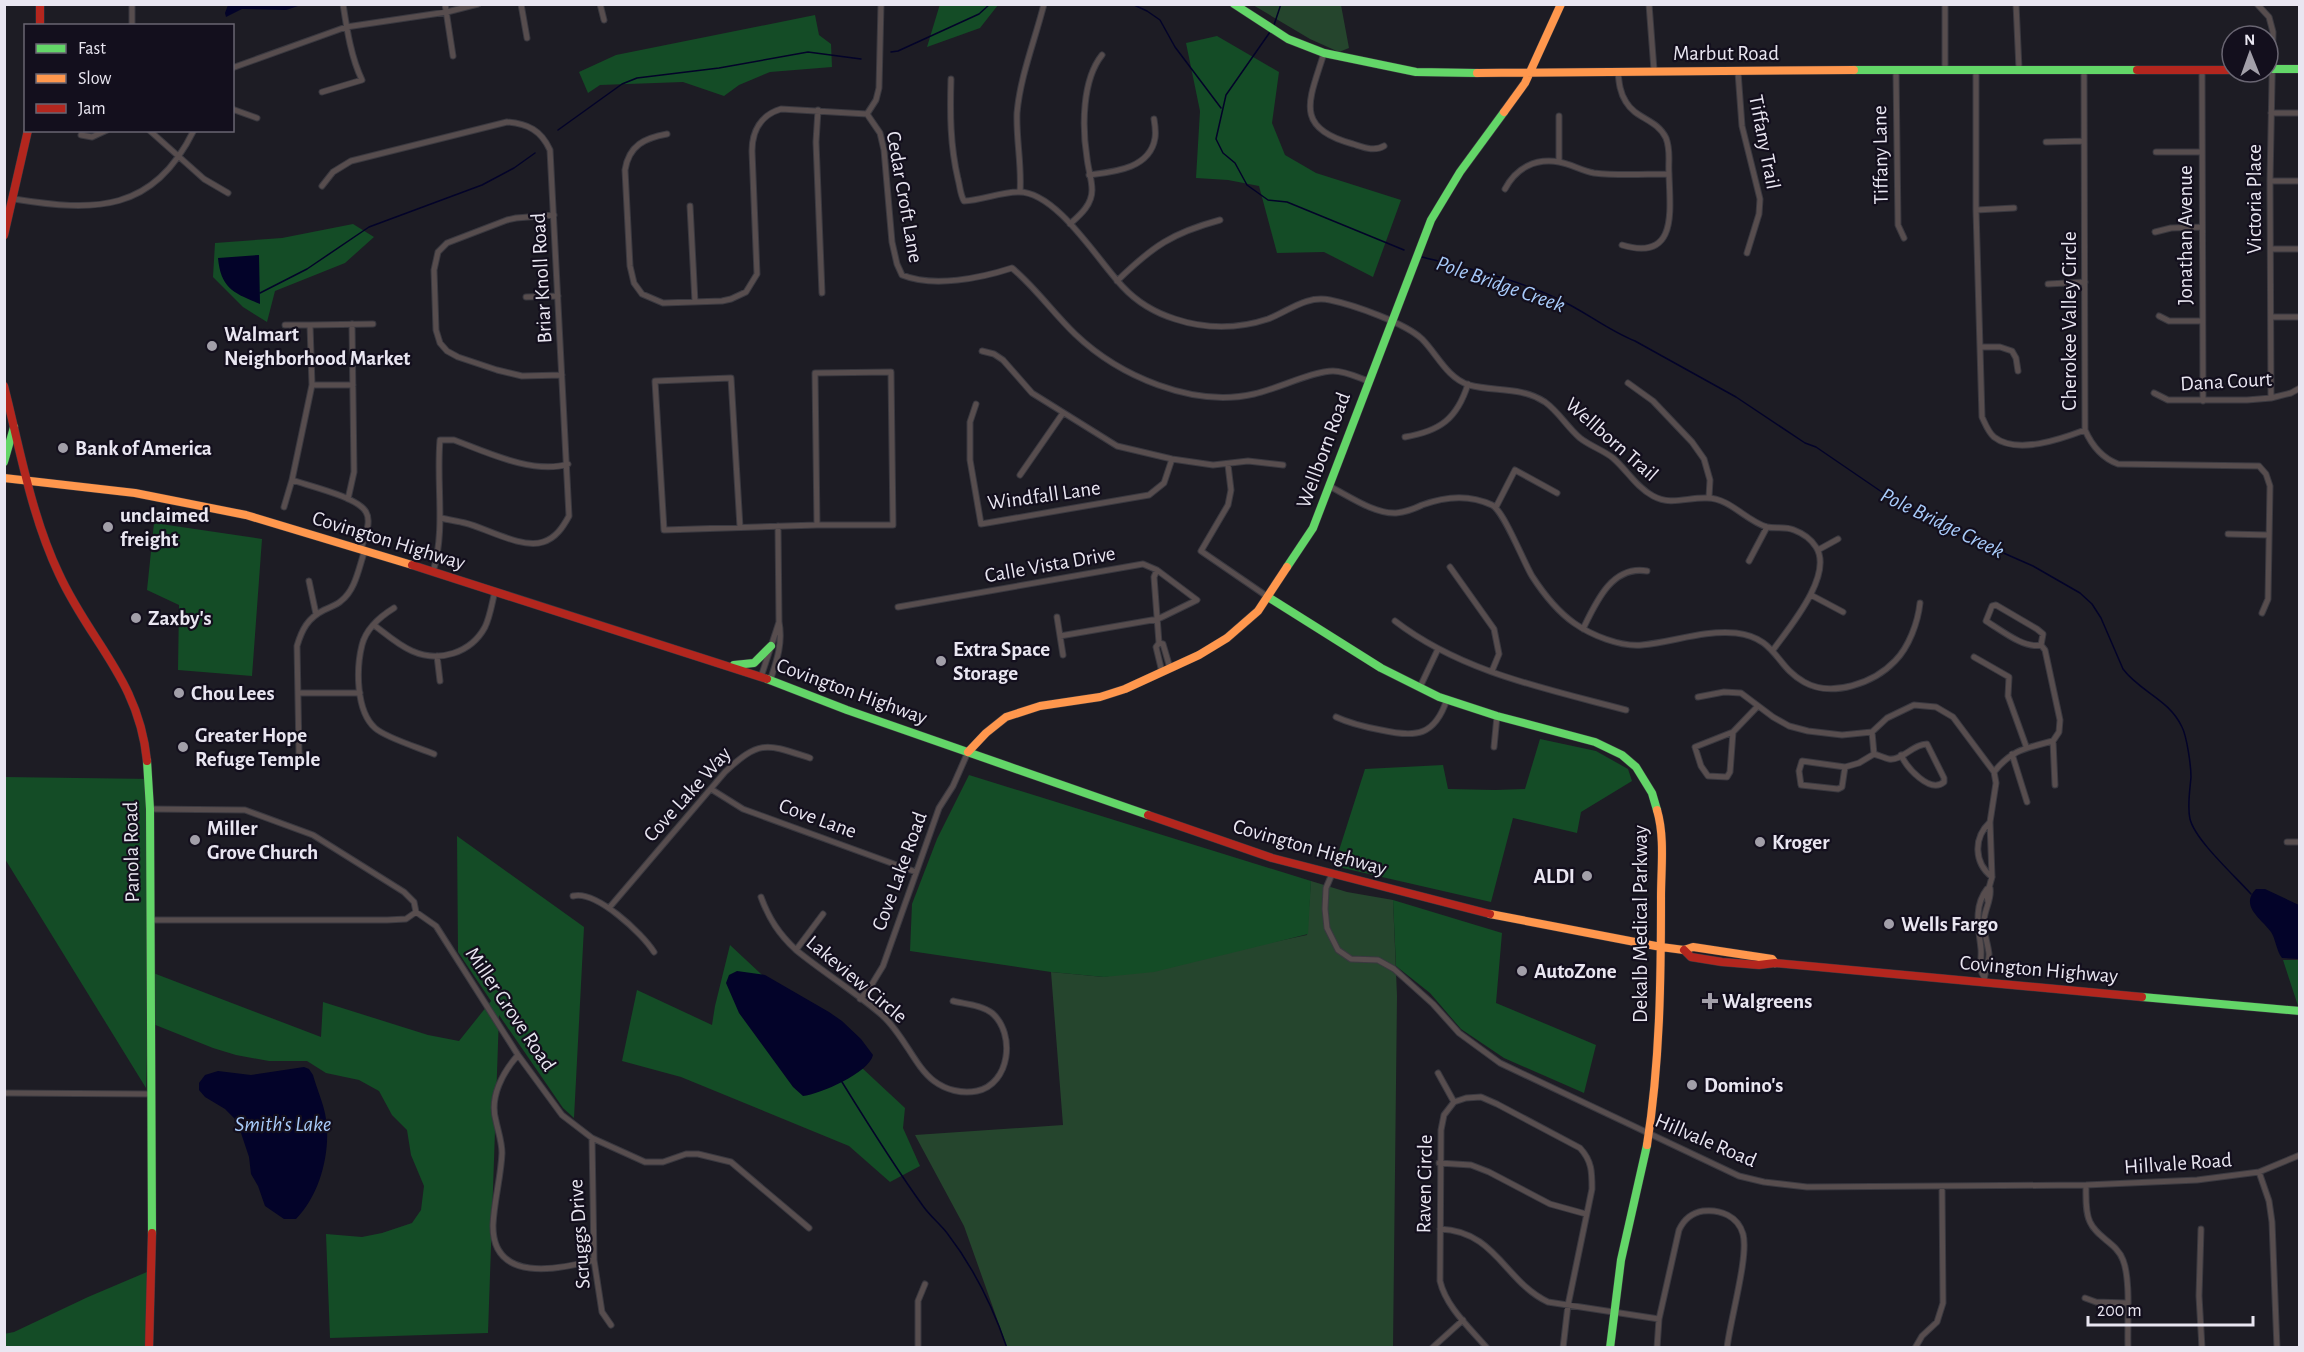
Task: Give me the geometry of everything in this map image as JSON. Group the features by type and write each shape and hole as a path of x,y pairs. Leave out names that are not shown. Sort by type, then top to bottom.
{"main road":[{"path":"40,4 40,24"},
{"name":"Marbut Road","path":"1234,4 1288,39 1324,53 1416,72 2220,70"},
{"name":"Wellborn Road","path":"968,752 996,724 1016,713 1040,706 1100,697 1125,689 1227,638 1258,611 1313,528 1431,220 1460,172 1531,73 1558,5"},
{"path":"2280,69 2300,69"},
{"path":"1514,73 1519,82 1520,91"},
{"path":"4,235 28,132"},
{"name":"Panola Road","path":"4,386 40,528 61,579 121,675 140,722 146,752 150,809 152,1286 148,1347"},
{"path":"4,462 14,427"},
{"name":"Covington Highway","path":"4,478 135,493 209,507 363,549 761,677 1272,858 1509,919 1660,947 1684,950 1693,947 1772,959 1775,963 1984,980 2300,1011"},
{"name":"Dekalb Medical Parkway","path":"1268,597 1381,668 1420,687 1497,716 1595,742 1622,755 1636,767 1652,793 1659,817 1660,947 1655,1094 1643,1166 1621,1260 1610,1347"},
{"path":"728,666 754,663 771,646"}],"street":[{"path":"132,4 132,24"},
{"path":"322,92 362,80 357,70 346,27 343,4"},
{"path":"445,4 453,56"},
{"path":"234,67 346,27 447,12 478,4"},
{"path":"521,4 527,38"},
{"path":"600,4 604,20"},
{"path":"667,134 649,137 639,143 626,161 630,266 634,283 642,294 663,303 722,301 740,296 751,286 757,274 752,145 756,128 773,112 790,108 867,114 876,100 879,88 881,4"},
{"path":"1020,192 1017,111 1044,4"},
{"path":"1649,4 1654,70"},
{"path":"1945,4 1945,70"},
{"path":"2016,4 2019,69"},
{"name":"Victoria Place","path":"2257,4 2264,10 2271,24"},
{"path":"1324,53 1309,99 1310,110 1318,126 1322,132 1335,140 1378,150 1384,146"},
{"path":"1070,224 1083,212 1092,190 1083,120 1087,93 1097,61 1102,55"},
{"name":"Tiffany Lane","path":"1896,70 1898,225 1904,238"},
{"name":"Cherokee Valley Circle","path":"1976,71 1976,210 1982,417 1992,436 2005,444 2024,445 2049,441 2085,430 2084,70"},
{"name":"Jonathan Avenue","path":"2202,70 2203,401"},
{"path":"1618,72 1621,92 1627,105 1659,126 1670,152 1671,213 1668,230 1660,243 1640,249 1622,245"},
{"name":"Tiffany Trail","path":"1738,72 1742,126 1760,199 1759,214 1747,253"},
{"path":"951,79 950,127 955,166 964,201 1020,192 1045,200 1070,224 1117,280 1140,302 1174,319 1211,327 1234,326 1261,321 1312,299 1332,300 1408,328 1422,339 1451,374 1468,384 1461,404 1445,423 1429,432 1405,437"},
{"name":"Victoria Place","path":"2271,84 2271,398"},
{"path":"234,110 257,118"},
{"path":"818,110 816,142 822,293"},
{"path":"2271,113 2300,113"},
{"name":"Cedar Croft Lane","path":"867,114 880,133 884,150 892,242 902,275 924,282 939,282 1012,268 1040,294 1076,335 1102,356 1141,379 1184,393 1208,396 1251,395 1335,371 1368,381"},
{"path":"1559,116 1559,162"},
{"path":"1089,176 1125,170 1135,165 1150,150 1155,138 1154,119"},
{"name":"Briar Knoll Road","path":"322,186 333,172 351,161 507,123 521,123 534,128 544,138 550,150 569,516 558,532 541,543 516,540 465,523 441,518"},
{"path":"81,135 92,137 103,132"},
{"path":"150,132 204,179 228,193"},
{"path":"14,199 45,204 118,202 128,199 153,185 179,156 193,132"},
{"path":"2046,142 2084,141"},
{"path":"2156,152 2201,152"},
{"path":"1505,189 1512,176 1539,161 1559,162 1593,172 1621,175 1669,174"},
{"path":"2270,181 2300,181"},
{"path":"690,206 695,302"},
{"path":"1976,210 2014,208"},
{"path":"554,215 516,218 447,243 438,252 434,270 436,330 440,343 447,351 458,357 522,376 562,375"},
{"path":"1117,280 1140,260 1180,232 1220,220"},
{"path":"2155,232 2171,228 2202,227"},
{"path":"2271,249 2300,249"},
{"path":"2048,284 2085,282"},
{"path":"526,297 558,296"},
{"path":"2159,316 2169,321 2202,321"},
{"path":"2271,317 2300,316"},
{"path":"348,499 354,472 352,324"},
{"path":"285,325 373,324"},
{"path":"284,507 312,385 310,325"},
{"path":"1980,347 2005,348 2012,351 2016,358 2018,371"},
{"path":"982,351 994,354 1003,360 1032,393 1117,446 1172,459 1213,465 1248,461 1283,465"},
{"path":"740,527 731,378 656,381 664,530 893,525 891,372 815,373 817,525"},
{"path":"1628,383 1653,401 1692,442 1704,459 1710,480 1709,497 1728,504 1767,527 1793,529 1805,536 1818,550 1820,570 1811,595 1773,650"},
{"name":"Wellborn Trail","path":"1468,384 1512,389 1546,403 1578,437 1612,457 1642,489 1656,498 1673,502 1709,497"},
{"path":"312,385 353,385"},
{"name":"Dana Court","path":"2154,393 2168,400 2203,401 2271,398 2300,388"},
{"name":"Windfall Lane","path":"976,404 970,422 970,460 981,524 1149,495 1164,483 1172,459"},
{"path":"1020,475 1063,413"},
{"path":"2085,430 2099,452 2118,464 2259,466 2266,474 2270,486 2268,599 2262,613"},
{"path":"433,572 439,552 441,518 440,440 454,440 532,466 559,467 568,464"},
{"path":"1227,465 1231,490 1228,505 1201,550 1268,597"},
{"path":"1496,507 1515,470 1557,492"},
{"path":"292,480 353,501 367,512 367,528 356,578 340,602 316,614 304,626 297,646 299,753 302,763"},
{"path":"1329,486 1383,512 1397,513 1452,497 1464,496 1478,499 1496,507 1543,593 1564,616 1583,629 1614,642 1639,646 1709,633 1748,635 1766,644 1802,681 1821,688 1839,688 1868,680 1896,660 1908,642 1920,603"},
{"path":"770,681 780,651 782,635 779,621 778,526"},
{"path":"1749,561 1767,527"},
{"path":"2228,534 2269,535"},
{"path":"1818,550 1839,539"},
{"name":"Calle Vista Drive","path":"898,607 1143,564 1157,570 1197,600 1158,620"},
{"path":"1450,567 1494,628 1498,654 1491,671"},
{"path":"1583,629 1610,581 1637,569 1647,571"},
{"path":"1157,570 1154,578 1159,643 1162,644 1166,670"},
{"path":"309,581 316,614"},
{"path":"374,625 413,652 437,656 456,653 478,638 486,625 495,591"},
{"path":"1811,595 1843,612"},
{"path":"2041,645 2024,642 1986,621 1992,606 1999,606 2043,634 2041,645 2045,651 2060,720 2059,732 2053,741 2055,785"},
{"path":"394,608 374,625 362,644 361,707 369,722 378,731 434,753"},
{"path":"1057,617 1063,655"},
{"path":"1060,636 1158,620"},
{"path":"761,677 779,621"},
{"path":"1395,621 1438,649 1514,680 1626,710"},
{"path":"1420,687 1438,649"},
{"path":"437,656 440,681"},
{"path":"1974,657 2009,676 2008,696 2026,746"},
{"path":"1698,697 1736,692 1748,697 1789,726 1842,735 1872,732 1887,718 1914,705 1936,707 1953,717 1994,772 1996,783 1990,822 1992,896 1985,904 1984,923 1989,955 1988,972 1984,980"},
{"path":"298,693 360,693"},
{"path":"1336,717 1370,728 1401,735 1415,735 1425,732 1432,726 1443,712 1447,699"},
{"path":"1733,732 1730,772 1727,777 1708,776 1701,766 1695,747 1733,732 1758,706"},
{"path":"1494,747 1497,716"},
{"path":"1872,732 1874,754"},
{"path":"1994,772 2012,754 2026,746 2053,741"},
{"path":"1845,767 1842,787 1838,789 1801,785 1799,781 1802,761 1845,767 1859,763 1874,754 1890,759 1922,744 1927,744 1944,782 1931,786 1909,767 1901,755"},
{"name":"Cove Lake Way","path":"609,908 725,772 753,749 768,746 810,759"},
{"name":"Cove Lake Road","path":"860,999 883,966 939,808 953,786 968,752"},
{"path":"2012,754 2026,802"},
{"name":"Cove Lane","path":"711,789 743,809 916,872"},
{"name":"Miller Grove Road","path":"150,809 245,810 313,835 404,892 414,902 416,912 436,926 518,1055 562,1115 592,1138 645,1162 663,1161 686,1154 723,1159 744,1172 809,1228"},
{"path":"1990,822 1982,833 1977,855 1983,870 1992,877"},
{"path":"2287,842 2300,842"},
{"name":"Hillvale Road","path":"1332,874 1326,888 1325,909 1328,928 1338,950 1351,959 1378,960 1394,969 1433,1004 1459,1033 1500,1063 1606,1111 1648,1134 1739,1176 1764,1182 1807,1187 2086,1185 2197,1180 2259,1172 2300,1155"},
{"path":"573,897 583,895 593,898 609,908 637,932 654,952"},
{"name":"Lakeview Circle","path":"761,897 775,928 796,950 883,1016 897,1031 933,1081 959,1092 984,1089 995,1083 1001,1075 1006,1051 1004,1035 991,1012 981,1007 953,1001"},
{"path":"150,920 387,920 406,919 416,912"},
{"path":"796,950 823,914"},
{"path":"518,1055 499,1082 495,1104 495,1120 502,1150 493,1226 495,1242 510,1262 525,1269 536,1270 594,1260"},
{"path":"1438,1073 1454,1102 1481,1097 1580,1148 1587,1156 1592,1170 1592,1189 1568,1305 1563,1347"},
{"path":"4,1093 150,1094"},
{"name":"Raven Circle","path":"1454,1102 1444,1115 1439,1163 1440,1281 1442,1291 1487,1347"},
{"name":"Scruggs Drive","path":"592,1138 594,1260 602,1312 611,1324"},
{"path":"1439,1163 1471,1166 1489,1172 1550,1204 1586,1214"},
{"path":"2259,1172 2269,1201 2272,1222 2277,1347"},
{"path":"2086,1185 2088,1220 2096,1232 2122,1257 2127,1272 2127,1347"},
{"path":"1915,1347 1936,1322 1943,1303 1942,1187"},
{"path":"1657,1347 1659,1319 1673,1252 1683,1222 1695,1213 1714,1210 1725,1213 1739,1224 1744,1244 1727,1347"},
{"path":"1440,1229 1455,1230 1473,1237 1491,1250 1534,1295 1548,1302 1659,1319"},
{"path":"2201,1229 2199,1296 2202,1347"},
{"path":"918,1347 918,1301 925,1284"},
{"path":"2085,1298 2096,1302 2127,1303"},
{"path":"1432,1347 1463,1320"}],"green space":[{"path":"940,4 998,5 980,28 927,47"},
{"path":"1253,5 1341,5 1349,48 1339,52 1310,39"},
{"path":"815,15 819,35 831,44 832,67 770,72 739,85 724,96 683,82 600,85 588,93 579,72 616,55"},
{"path":"1217,36 1279,72 1272,123 1285,155 1316,173 1401,200 1373,277 1324,252 1277,253 1259,186 1228,180 1196,178 1200,111 1186,43"},
{"path":"353,224 374,237 345,263 275,291 267,322 243,307 213,277 215,243 282,238"},
{"path":"154,523 262,539 252,676 178,670 179,605 147,590"},
{"path":"1540,739 1596,751 1628,769 1632,781 1581,812 1577,833 1513,818 1491,902 1334,866 1365,769 1443,765 1448,789 1525,789"},
{"path":"969,775 1311,881 1308,934 1154,972 1104,977 1051,972 910,951 912,904 937,839"},
{"path":"4,777 152,779 148,971 321,1037 323,1002 428,1035 459,1041 491,1001 458,952 457,836 584,927 574,1118 563,1108 499,1015 488,1333 330,1338 326,1234 362,1237 382,1233 412,1223 421,1210 424,1186 411,1155 407,1130 392,1115 379,1091 359,1080 326,1073 307,1061 269,1061 236,1055 148,1022 146,1088 5,859"},
{"path":"1311,881 1347,892 1393,900 1397,996 1393,1347 1007,1347 964,1226 915,1135 1063,1125 1051,972 1104,977 1307,935"},
{"path":"1393,900 1502,933 1496,1003 1596,1045 1584,1093 1504,1058 1461,1029 1430,993 1396,966"},
{"path":"730,945 905,1108 903,1128 920,1166 890,1182 849,1146 681,1077 622,1061 637,990 712,1025"},
{"path":"2283,960 2299,960 2299,1009"},
{"path":"154,1269 153,1347 5,1347 4,1334 14,1332"}],"water":[{"path":"228,4 301,5 286,10 242,9 226,17"},
{"path":"259,255 260,304 243,297 230,288 222,277 218,258"},
{"path":"2256,889 2265,889 2299,905 2299,959 2282,958 2280,955 2271,932 2251,907 2251,895"},
{"path":"737,971 765,975 829,1012 861,1039 873,1055 870,1062 843,1082 803,1096 793,1087 739,1013 726,983 729,975"},
{"name":"Smith's Lake","path":"304,1067 309,1069 313,1075 325,1113 327,1145 322,1172 312,1198 296,1219 284,1219 265,1206 251,1174 249,1157 237,1121 225,1109 205,1097 199,1090 199,1083 205,1075 218,1071 251,1075"}],"waterway":[{"path":"891,52 898,51 979,14 990,4"},
{"path":"1132,4 1160,20 1175,47 1221,108"},
{"name":"Pole Bridge Creek","path":"1274,25 1281,4"},
{"name":"Pole Bridge Creek","path":"1270,32 1226,95 1216,139 1223,153 1235,163 1247,185 1268,200 1287,202 1404,250"},
{"path":"558,130 622,84 637,78 719,68 808,52 861,59"},
{"path":"260,293 307,269 369,227 482,185 514,168 535,153"},
{"name":"Pole Bridge Creek","path":"1422,257 1508,280 1568,304 1736,397 1805,443 1816,447 1895,501 1958,533 2033,566 2080,593 2092,604 2101,618 2123,669 2170,709 2182,727 2190,766 2189,809 2193,828 2216,858 2251,894"},
{"path":"842,1082 912,1191 966,1260 996,1318 1007,1348"}],"traffic: fast":[{"path":"1234,4 1288,39 1324,53 1416,72 1477,73"},
{"path":"2280,69 2300,69"},
{"path":"1854,70 2137,70"},
{"path":"1287,567 1313,528 1431,220 1460,172 1504,112"},
{"path":"4,462 14,427"},
{"path":"1268,597 1381,668 1439,697 1497,716 1595,742 1622,755 1636,767 1652,793 1657,810"},
{"path":"734,665 754,663 771,646"},
{"path":"767,679 847,710 1148,815"},
{"path":"147,761 150,809 152,1233"},
{"path":"2142,997 2300,1011"},
{"path":"1610,1348 1621,1260 1647,1145"}],"traffic: slow":[{"path":"1504,112 1525,83 1561,4"},
{"path":"1477,73 1854,70"},
{"path":"4,478 135,493 246,515 412,565"},
{"path":"968,752 1006,717 1040,706 1100,697 1125,689 1199,655 1227,638 1258,611 1287,567"},
{"path":"1647,1145 1655,1083 1660,990 1662,853 1657,810"},
{"path":"1490,914 1661,947 1684,950 1693,947 1772,959 1775,963"}],"traffic: jam":[{"path":"40,4 40,24"},
{"path":"2137,70 2220,70"},
{"path":"4,235 28,132"},
{"path":"4,386 27,481 49,552 71,598 124,684 142,732 147,761"},
{"path":"412,565 767,679"},
{"path":"1148,815 1272,858 1490,914"},
{"path":"1684,950 1691,957 1722,962 1759,965 1775,963 2142,997"},
{"path":"149,1348 152,1233"}],"place":[{"name":"Walmart Neighborhood Market","path":"212,346"},
{"name":"Bank of America","path":"63,448"},
{"name":"unclaimed freight","path":"108,527"},
{"name":"Zaxby's","path":"136,618"},
{"name":"Extra Space Storage","path":"941,661"},
{"name":"Chou Lees","path":"179,693"},
{"name":"Greater Hope Refuge Temple","path":"183,747"},
{"name":"Miller Grove Church","path":"195,840"},
{"name":"Kroger","path":"1760,842"},
{"name":"ALDI","path":"1587,876"},
{"name":"Wells Fargo","path":"1889,924"},
{"name":"AutoZone","path":"1522,971"},
{"name":"Walgreens","path":"1710,1001"},
{"name":"Domino's","path":"1692,1085"}]}
